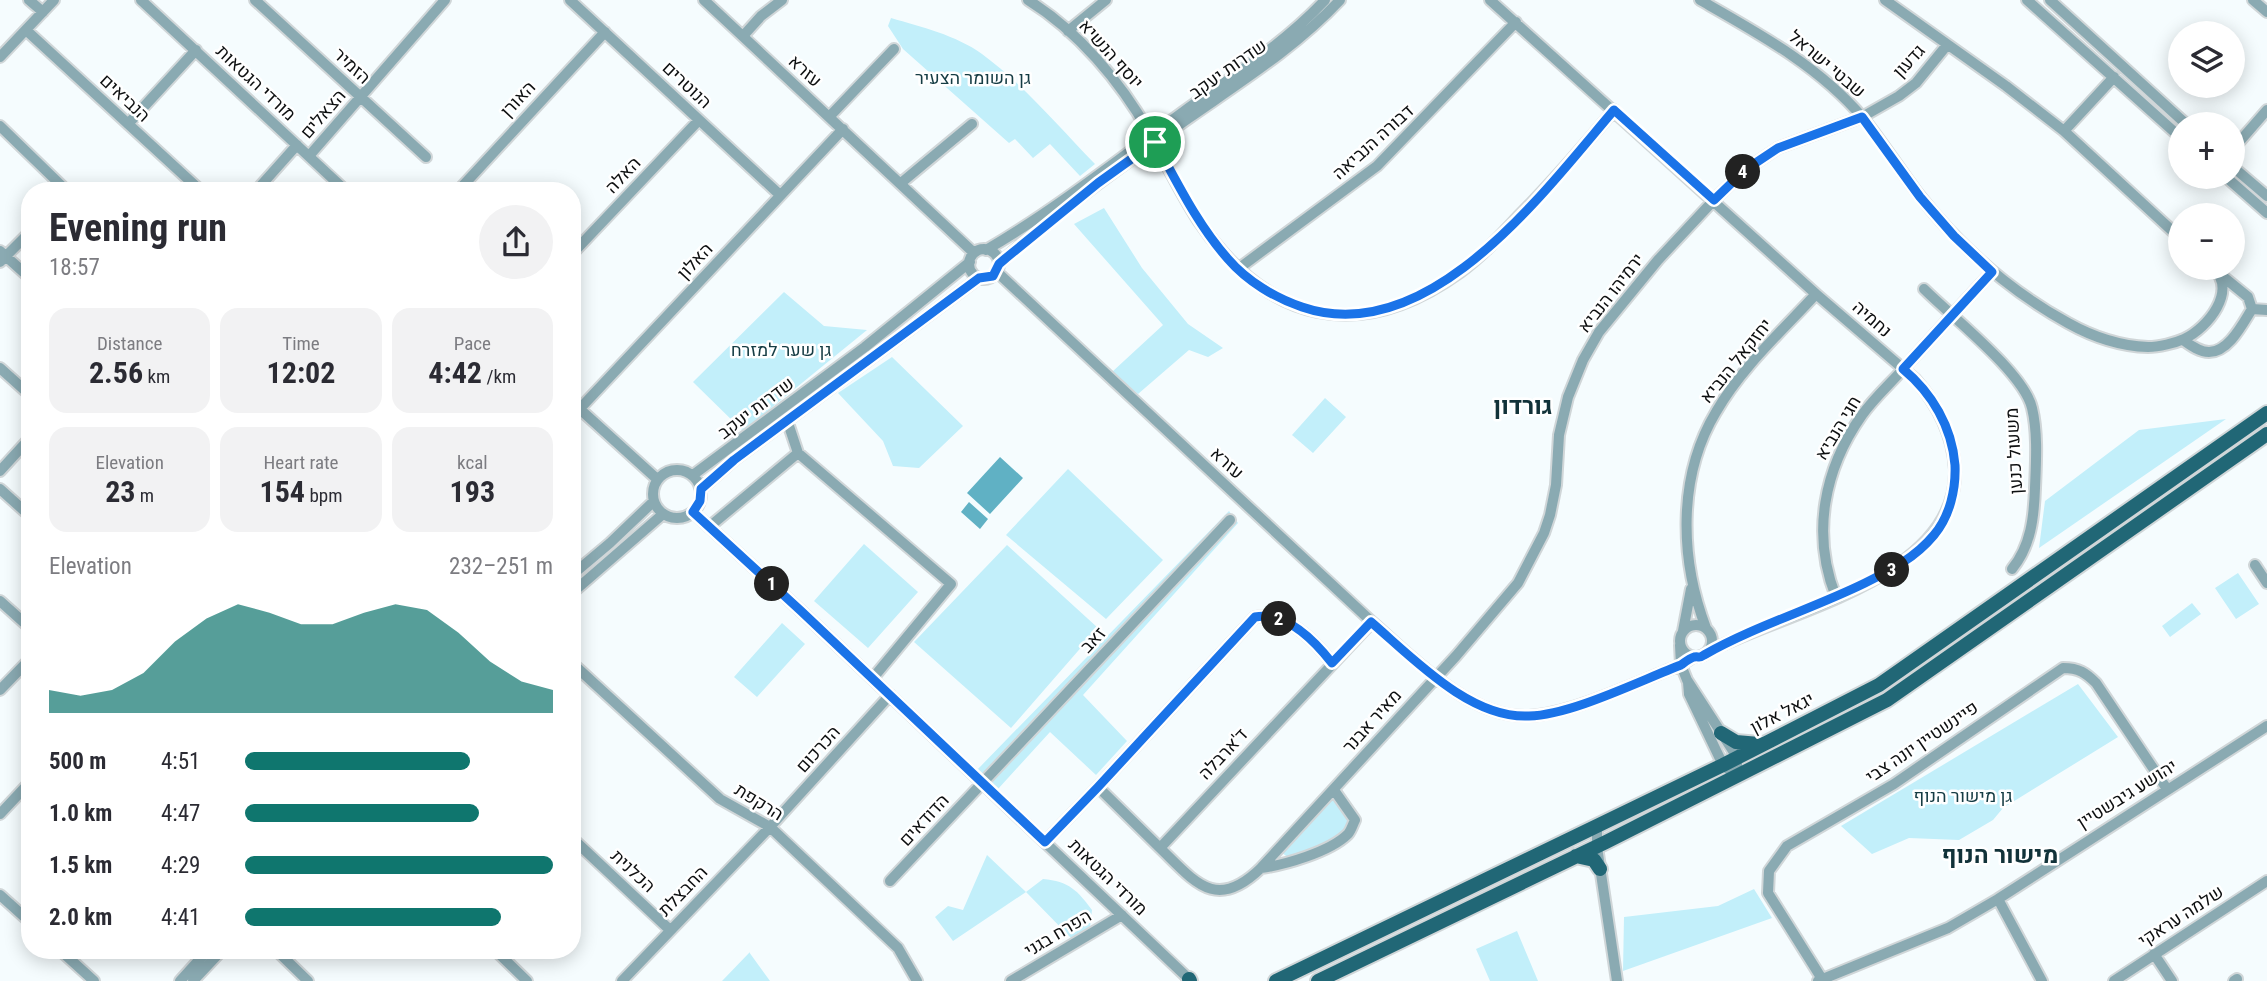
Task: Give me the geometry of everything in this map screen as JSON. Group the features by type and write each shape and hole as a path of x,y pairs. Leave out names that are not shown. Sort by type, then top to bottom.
{"main road":[{"name":"יגאל אלון","path":"1276,981 1723,765 1879,685 2267,413"},
{"name":"יגאל אלון","path":"1318,981 1602,845 1887,701 2267,434"},
{"path":"1721,733 1744,744 1764,744"},
{"path":"1576,856 1594,860 1602,876"}],"street":[{"path":"29,0 43,12"},
{"path":"0,57 54,0"},
{"name":"מורדי הגטאות","path":"141,0 336,182"},
{"name":"הזמיר","path":"255,0 426,157"},
{"name":"הצאלים","path":"309,156 445,0"},
{"name":"הנוטרים","path":"570,0 780,195"},
{"name":"עזרא","path":"704,0 901,183 972,258"},
{"path":"743,36 761,16 782,0"},
{"name":"יוסף הנשיא","path":"1028,0 1068,31 1119,85 1198,219 1229,260 1262,288 1286,302 1314,312 1372,314 1404,304 1459,272 1487,250 1552,182 1614,110"},
{"path":"1068,31 1105,0"},
{"name":"שדרות יעקב","path":"998,268 1098,183 1279,41 1325,0"},
{"name":"שדרות יעקב","path":"986,250 1286,51 1340,0"},
{"name":"נחמיה","path":"1490,0 1903,369 1928,394 1947,426 1955,473 1950,507 1933,536 1908,560 1836,597 1730,640 1710,651"},
{"name":"שבטי ישראל","path":"1700,0 1781,46 1839,94 1862,117 1920,197 1954,236 1992,272 2023,296 2089,334 2121,345 2151,347 2183,340 2209,320 2218,307 2223,290 2220,280"},
{"path":"1885,0 2064,131 2168,227"},
{"path":"2027,0 2168,125"},
{"path":"2050,0 2173,112"},
{"path":"2253,0 2267,12"},
{"name":"דבורה הנביאה","path":"1238,269 1377,166 1516,22"},
{"name":"הנביאים","path":"26,30 191,182"},
{"name":"האורן","path":"466,182 605,32"},
{"name":"גדעון","path":"1714,200 1745,170 1778,148 1862,117 1899,96 1916,83 1947,45"},
{"path":"829,117 894,49"},
{"path":"128,124 195,50"},
{"path":"2064,131 2114,77"},
{"path":"2245,135 2267,110"},
{"name":"האלה","path":"581,245 699,120"},
{"path":"901,183 972,124"},
{"path":"0,126 58,182"},
{"name":"האלון","path":"581,403 842,129"},
{"path":"264,182 297,145"},
{"path":"2245,177 2267,196"},
{"path":"2240,189 2267,213"},
{"name":"ירמיהו הנביא","path":"1436,677 1507,598 1518,583 1544,533 1556,485 1559,435 1568,397 1583,360 1599,332 1658,260 1714,200"},
{"path":"21,240 2,256 21,271"},
{"path":"986,250 994,253 998,268 988,279 979,278 972,271 972,258 986,250"},
{"name":"שדרות יעקב","path":"693,475 865,347 972,258"},
{"name":"עזרא","path":"998,268 1371,622 1436,677"},
{"name":"חגי הנביא","path":"1836,597 1830,582 1824,549 1823,510 1830,476 1862,415 1992,272"},
{"name":"שדרות יעקב","path":"701,489 734,460 979,278"},
{"name":"שבטי ישראל","path":"2183,340 2207,352 2214,351 2234,336 2252,309 2248,297 2228,280"},
{"name":"משעול כנען","path":"1924,289 2011,374 2027,394 2032,408 2035,509 2023,556 2012,569"},
{"name":"יחזקאל הנביא","path":"1706,628 1688,560 1686,512 1693,470 1705,432 1727,395 1816,294"},
{"path":"2252,309 2267,310"},
{"path":"0,368 21,387"},
{"path":"581,414 657,479"},
{"path":"787,420 798,453 951,584 873,678"},
{"path":"0,471 21,448"},
{"path":"709,527 798,453"},
{"path":"678,469 693,475 701,489 700,501 693,512 679,518 663,514 654,501 657,479 670,470 678,469"},
{"path":"0,489 21,508"},
{"path":"581,567 654,501"},
{"name":"מורדי הגטאות","path":"693,512 873,678 1190,980"},
{"path":"581,585 663,514"},
{"name":"זאב","path":"983,783 1230,520"},
{"path":"2255,565 2267,583"},
{"name":"יחזקאל הנביא","path":"1683,632 1692,583"},
{"path":"0,601 21,620"},
{"path":"1045,842 1255,617 1276,617 1292,625 1323,651 1332,663"},
{"name":"ד'ארבלה","path":"1160,848 1371,622"},
{"path":"1436,677 1456,692 1484,707 1527,717 1564,710 1681,665 1710,651 1713,641 1706,628 1697,625 1683,632 1680,645 1681,665 1687,680 1737,757 1737,776"},
{"path":"1680,645 1685,653 1693,657"},
{"path":"0,690 21,668"},
{"name":"פיינשטיין יונה צבי","path":"1820,980 1768,893 1769,871 1787,846 1894,784 2063,668 2075,668 2086,673 2096,683 2168,789"},
{"name":"הרקפת","path":"581,671 720,799 771,827 898,948 917,981"},
{"name":"מאיר אבנר","path":"1160,848 1195,882 1216,890 1234,889 1261,868 1436,677"},
{"path":"1687,680 1689,694 1723,765 1737,776"},
{"name":"הכרכום","path":"771,827 890,695"},
{"name":"יהושע גיבשטיין","path":"1820,980 1948,928 1998,899 2267,726"},
{"name":"הדודאים","path":"890,881 983,783"},
{"path":"1098,787 1160,848"},
{"name":"מאיר אבנר","path":"1261,868 1298,859 1349,834 1355,820 1334,790"},
{"path":"0,814 21,792"},
{"path":"1597,825 1602,845 1602,876 1617,981"},
{"name":"החבצלת","path":"622,981 771,827"},
{"name":"הכלנית","path":"581,846 670,930"},
{"name":"שלמה עראקי","path":"2114,981 2267,881"},
{"path":"0,895 21,914"},
{"path":"1998,899 2042,981"},
{"name":"הפרח בגני","path":"1011,981 1122,915"},
{"path":"2154,954 2172,981"},
{"path":"70,959 94,981"},
{"path":"180,981 200,959"},
{"path":"193,981 214,959"},
{"path":"285,959 308,981"},
{"path":"504,959 527,981"}],"green space":[{"name":"גן השומר הצעיר","path":"891,18 950,37 982,54 1027,93 1095,164 1080,176 1050,144 1033,158 1015,139 1009,143 903,49 888,26"},
{"path":"1104,208 1142,268 1188,324 1223,348 1208,357 1189,350 1138,394 1112,372 1163,325 1074,224"},
{"name":"גן שער למזרח","path":"784,292 824,326 867,330 743,431 693,382"},
{"path":"892,357 963,426 919,468 893,466 883,441 838,393"},
{"path":"1325,398 1346,417 1313,453 1292,435"},
{"path":"2226,419 2039,548 2045,501 2139,430"},
{"path":"1068,469 1163,560 1106,619 1006,535"},
{"path":"1229,511 1238,523 1083,695 1127,741 1096,775 1050,732 998,789 977,770"},
{"path":"864,544 918,592 868,648 814,601"},
{"path":"1007,545 1098,628 1011,728 914,642"},
{"path":"2238,573 2259,604 2236,619 2215,588"},
{"path":"2192,603 2201,614 2170,637 2162,626"},
{"path":"782,623 805,644 757,697 734,677"},
{"name":"גן מישור הנוף","path":"2078,684 2118,737 2003,808 1993,820 1959,840 1909,838 1872,854 1841,826"},
{"path":"1334,798 1348,818 1345,830 1290,859 1281,852"},
{"path":"987,855 1026,892 953,941 935,917 948,906 963,910"},
{"path":"1043,879 1066,885 1077,892 1092,910 1090,927 1071,938 1026,892"},
{"path":"1754,889 1772,918 1623,971 1624,917 1718,906"},
{"path":"1517,931 1538,981 1490,981 1476,949"},
{"path":"749,953 770,981 722,981"}],"shaded area":[{"path":"1000,457 1023,478 990,514 967,493"},
{"path":"969,502 988,519 980,529 961,512"}],"district":[{"name":"גורדון","path":"1523,406"},
{"name":"מישור הנוף","path":"2000,855"}],"route":[{"path":"1614,110 1714,200 1745,170 1778,148 1862,117 1920,197 1954,236 1992,272 1903,369 1928,394 1947,426 1954,455 1955,481 1945,518 1933,536 1908,560 1841,595 1730,640 1681,665 1564,710 1527,717 1484,707 1456,692 1371,622 1332,663 1323,651 1292,625 1276,617 1255,617 1045,842 693,512 700,501 701,489 734,460 979,278 988,279 993,276 999,264 1006,258 1098,183 1155,142 1198,219 1238,269 1286,302 1314,312 1372,314 1404,304 1459,272 1487,250 1552,182 1614,110"}]}
